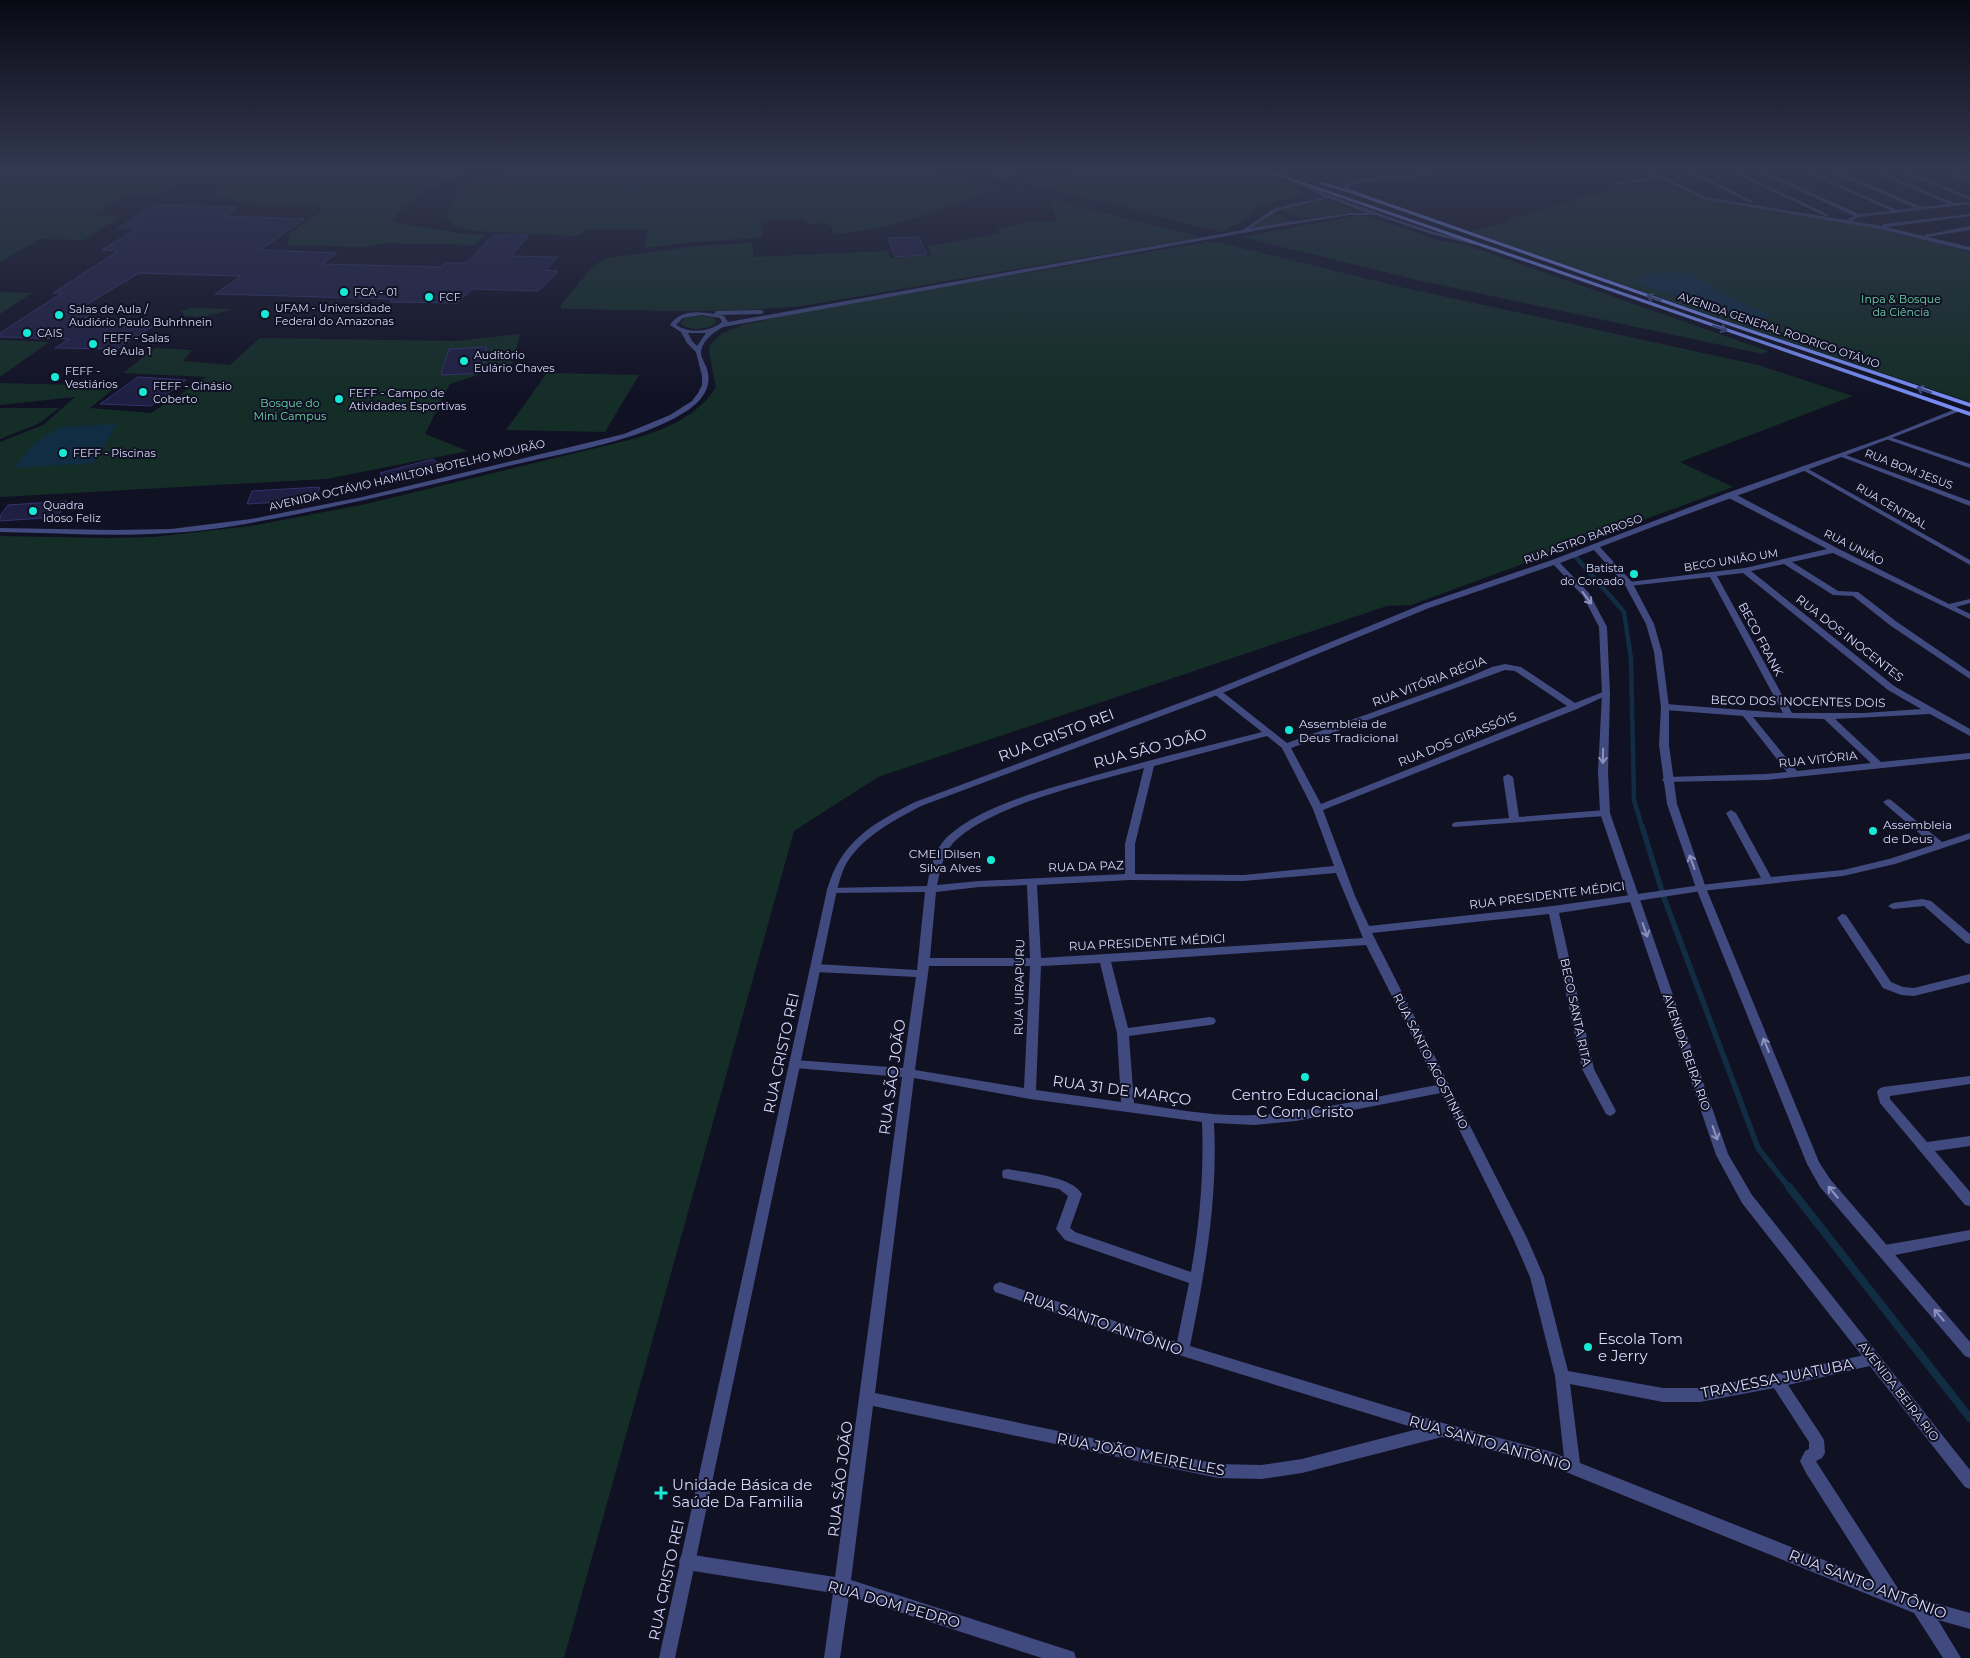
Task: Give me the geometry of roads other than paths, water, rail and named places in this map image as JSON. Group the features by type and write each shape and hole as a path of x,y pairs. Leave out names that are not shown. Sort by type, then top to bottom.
{"main road":[{"name":"AVENIDA GENERAL RODRIGO OTÁVIO","path":"1480,244 1970,414"},
{"name":"AVENIDA GENERAL RODRIGO OTÁVIO","path":"1503,244 1712,318 1970,405"}],"street":[{"path":"805,309 686,315 675,320 673,325 683,330 697,332 712,330 723,325 805,309 1177,244"},
{"path":"1955,244 1969,248"},
{"path":"710,313 722,316 725,322 723,325"},
{"name":"AVENIDA OCTÁVIO HAMILTON BOTELHO MOURÃO","path":"0,530 172,531 251,521 362,499 626,436 655,426 677,415 700,395 705,386 704,368 699,360 698,352 689,342 683,330"},
{"path":"698,352 701,344 712,330"},
{"name":"RUA ASTRO BARROSO","path":"1218,692 1426,606 1596,547 1730,494 1841,456 1958,410"},
{"path":"1888,438 1970,466"},
{"name":"RUA BOM JESUS","path":"1841,456 1970,504"},
{"name":"RUA CENTRAL","path":"1803,468 1970,563"},
{"name":"RUA UNIÃO","path":"1730,494 1834,550 1970,617"},
{"path":"1596,547 1629,584 1650,624 1658,652 1665,707 1664,744 1667,780 1672,804 1702,888 1813,1164 1825,1183 1970,1352"},
{"name":"BECO UNIÃO UM","path":"1629,584 1745,570 1834,550"},
{"name":"AVENIDA BEIRA RIO","path":"1555,562 1586,595 1603,627 1606,694 1603,772 1605,814 1722,1155 1747,1199 1970,1482"},
{"path":"1787,562 1836,593 1855,594 1970,676"},
{"name":"RUA DOS INOCENTES","path":"1745,570 1891,688 1970,733"},
{"name":"BECO FRANK","path":"1712,573 1788,716"},
{"path":"1949,606 1970,601"},
{"name":"RUA VITÓRIA RÉGIA","path":"1286,747 1460,684 1495,669 1505,667 1518,669 1574,706"},
{"name":"RUA SANTO AGOSTINHO","path":"1218,692 1286,747 1318,808 1340,869 1368,936 1520,1238 1537,1277 1562,1376 1573,1466"},
{"name":"RUA CRISTO REI","path":"666,1658 832,890 839,868 854,847 871,831 918,804 1218,692"},
{"name":"RUA DOS GIRASSÓIS","path":"1318,808 1606,694"},
{"name":"BECO DOS INOCENTES DOIS","path":"1665,707 1746,714 1827,717 1885,716 1930,711"},
{"path":"1746,714 1794,774"},
{"path":"1827,717 1878,765"},
{"name":"RUA SÃO JOÃO","path":"832,1658 908,1073 924,968 932,889 935,870 942,849 957,834 970,826 1010,806 1049,792 1269,733"},
{"name":"RUA VITÓRIA","path":"1667,780 1794,774 1970,756"},
{"path":"1130,877 1130,844 1150,764"},
{"path":"1508,777 1514,820"},
{"path":"1888,802 1941,846"},
{"path":"1731,813 1768,881"},
{"path":"1457,826 1605,814"},
{"name":"RUA PRESIDENTE MÉDICI","path":"816,968 924,968 1106,959 1368,936 1702,888 1868,868 1970,836"},
{"name":"RUA DA PAZ","path":"832,890 932,889 1032,881 1130,877 1244,878 1340,869"},
{"name":"RUA UIRAPURU","path":"1030,1094 1036,962 1032,881"},
{"path":"1893,906 1922,902 1927,904 1970,940"},
{"name":"BECO SANTA RITA","path":"1554,910 1584,1057 1610,1111"},
{"path":"1842,918 1887,984 1901,991 1914,992 1970,978"},
{"path":"1106,959 1122,1032 1128,1108"},
{"path":"1122,1032 1210,1021"},
{"name":"RUA 31 DE MARÇO","path":"795,1064 908,1073 1030,1094 1128,1108 1208,1118 1254,1120 1296,1116 1444,1088"},
{"path":"1970,1080 1883,1092 1884,1100 1970,1201"},
{"path":"1182,1350 1197,1280 1211,1155 1208,1118"},
{"path":"1925,1147 1970,1141"},
{"path":"1008,1174 1063,1184 1075,1194 1063,1229 1070,1236 1197,1280"},
{"path":"1885,1251 1970,1235"},
{"name":"RUA SANTO ANTÔNIO","path":"1000,1288 1182,1350 1443,1430 1573,1466 1920,1607 1970,1622"},
{"name":"TRAVESSA JUATUBA","path":"1562,1376 1663,1394 1700,1395 1777,1381 1874,1358"},
{"path":"1777,1381 1816,1440 1817,1453 1810,1456 1808,1461 1811,1468 1893,1596"},
{"name":"RUA JOÃO MEIRELLES","path":"867,1398 1218,1471 1261,1472 1302,1466 1443,1430"},
{"name":"RUA DOM PEDRO","path":"687,1562 842,1586 1068,1658"},
{"path":"1920,1607 1953,1658"}],"water":[{"path":"1665,272 1689,274 1733,299 1774,316 1757,320 1659,291 1631,280 1646,274"},
{"name":"FEFF - Piscinas","path":"117,424 94,463 14,468 34,443 61,427"}],"waterway":[{"path":"1575,556 1624,612 1631,659 1634,800 1642,827"},
{"path":"1642,826 1664,898 1758,1148 1790,1189"},
{"path":"1789,1187 1970,1418"}],"place":[{"name":"FCA - 01","path":"344,292"},
{"name":"FCF","path":"429,297"},
{"name":"UFAM - Universidade Federal do Amazonas","path":"265,314"},
{"name":"Salas de Aula / Audiório Paulo Buhrhnein","path":"59,315"},
{"name":"CAIS","path":"27,333"},
{"name":"FEFF - Salas de Aula 1","path":"93,344"},
{"name":"Auditório Eulário Chaves","path":"464,361"},
{"name":"FEFF - Vestiários","path":"55,377"},
{"name":"FEFF - Ginásio Coberto","path":"143,392"},
{"name":"FEFF - Campo de Atividades Esportivas","path":"339,399"},
{"name":"FEFF - Piscinas","path":"63,453"},
{"name":"Quadra Idoso Feliz","path":"33,511"},
{"name":"Batista do Coroado","path":"1634,574"},
{"name":"Assembleia de Deus Tradicional","path":"1289,730"},
{"name":"Assembleia de Deus","path":"1873,831"},
{"name":"CMEI Dilsen Silva Alves","path":"991,860"},
{"name":"Centro Educacional C Com Cristo","path":"1305,1077"},
{"name":"Escola Tom e Jerry","path":"1588,1347"},
{"name":"Unidade Básica de Saúde Da Familia","path":"661,1493"}],"park label":[{"name":"Inpa & Bosque da Ciência","path":"1901,305"},
{"name":"Bosque do Mini Campus","path":"290,409"}]}
